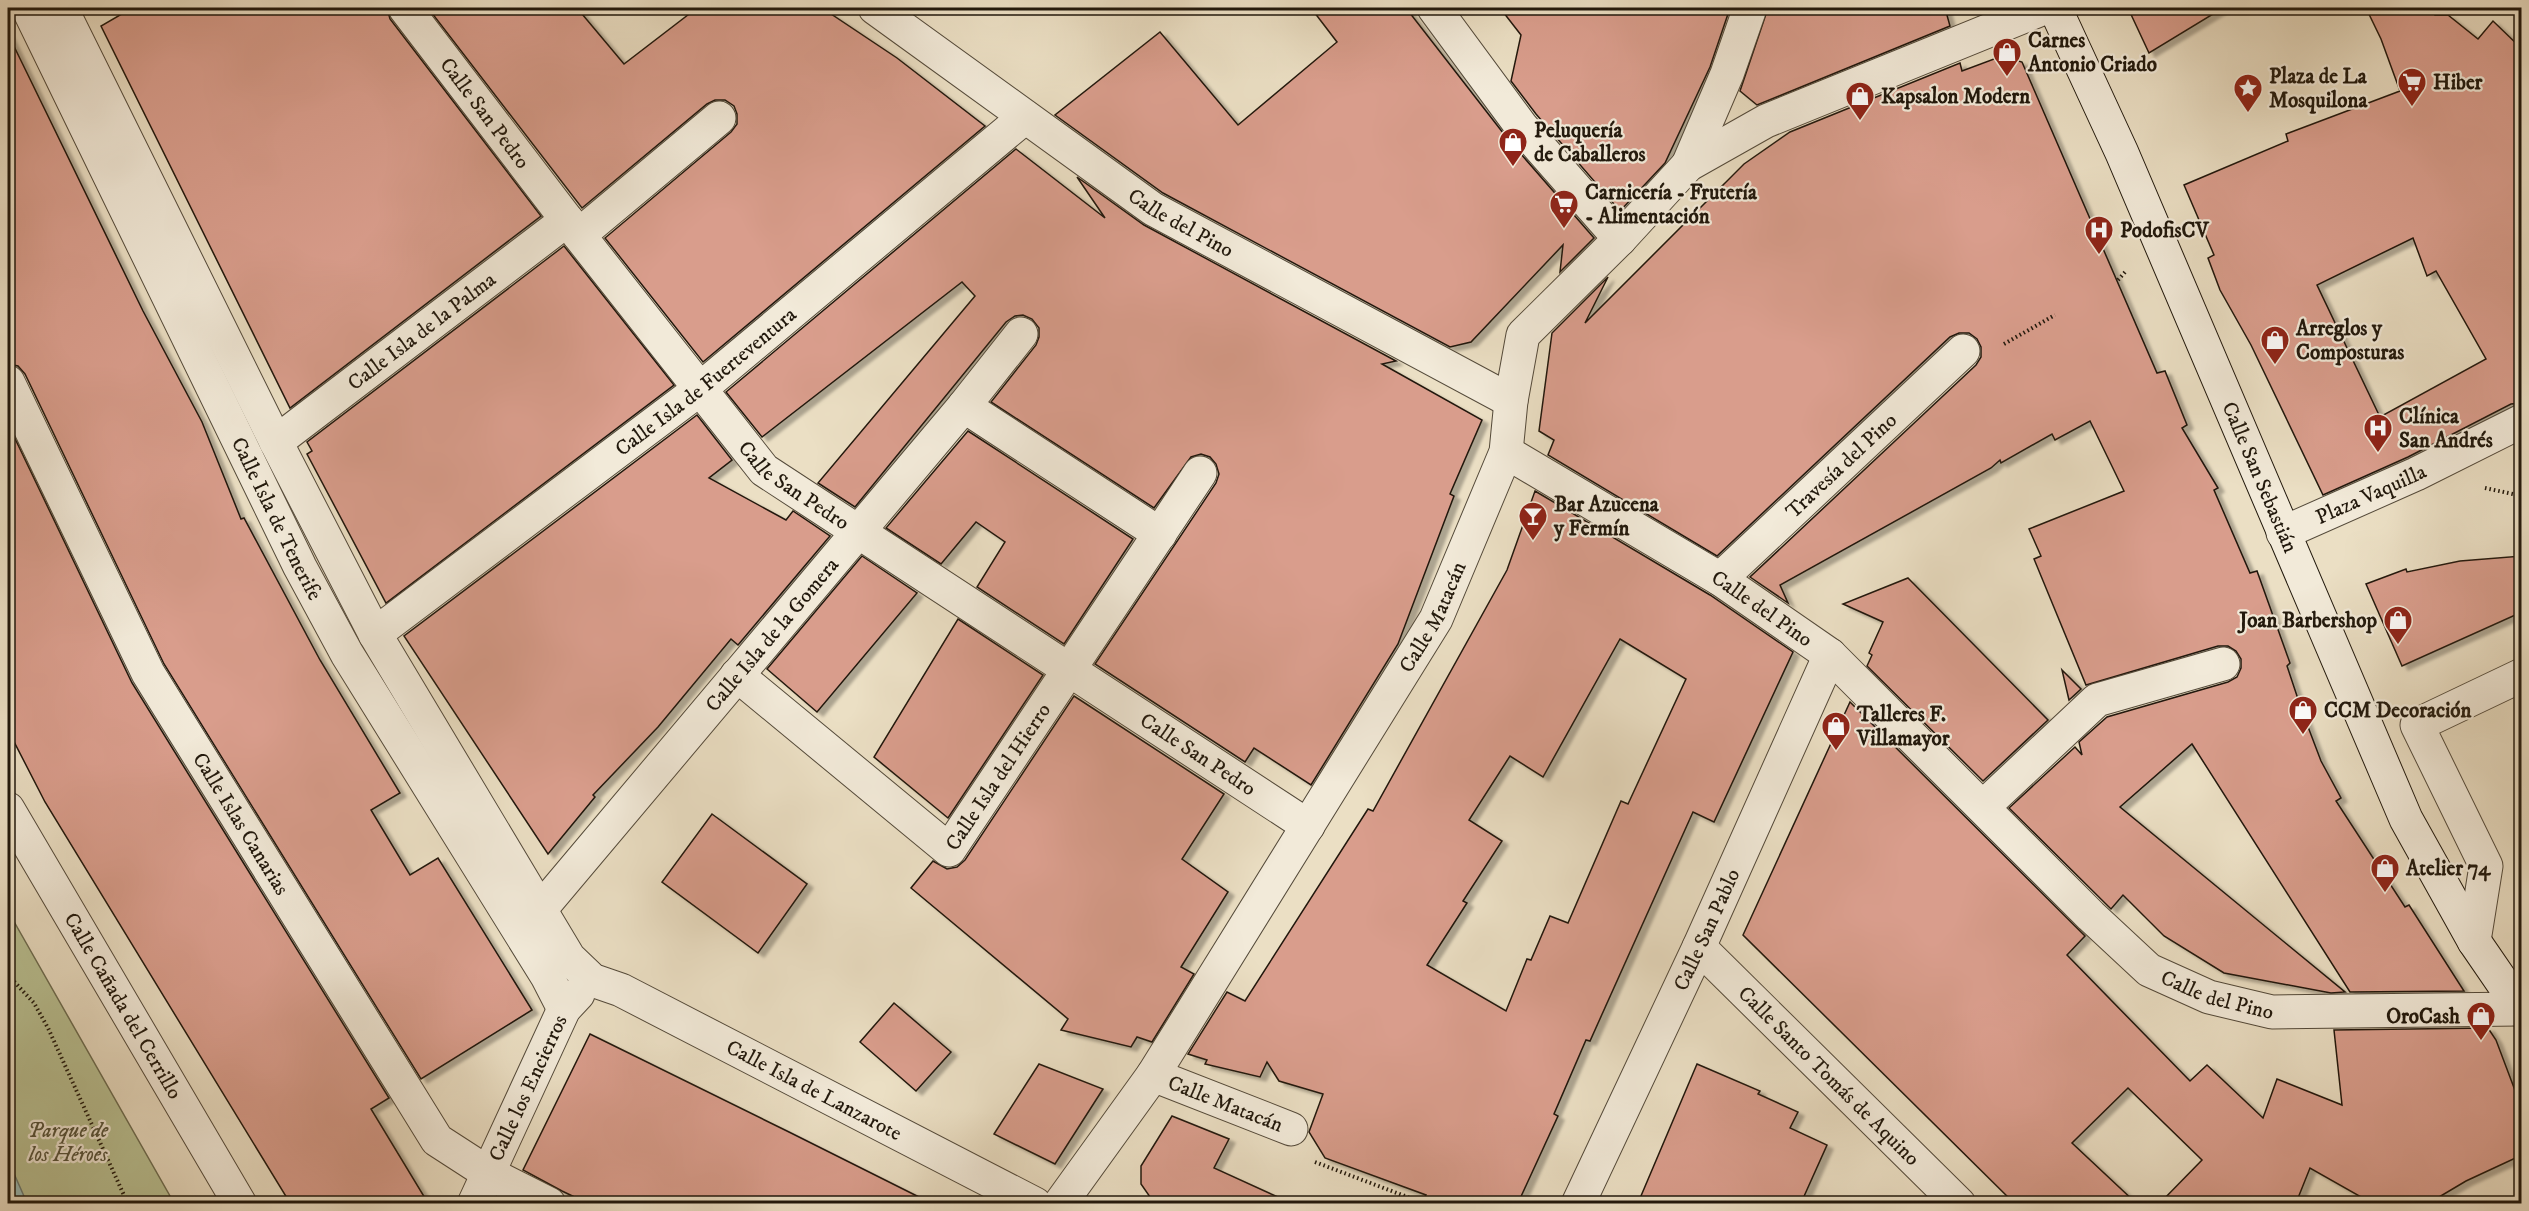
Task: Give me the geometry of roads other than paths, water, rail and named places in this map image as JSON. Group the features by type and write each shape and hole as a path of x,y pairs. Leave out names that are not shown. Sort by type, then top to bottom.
{"street":[{"name":"Calle Isla de Tenerife","path":"28,8 300,567 347,654 528,921 592,980"},
{"name":"Calle Isla de Tenerife","path":"61,8 276,442 528,921 547,976 564,1009"},
{"name":"Calle San Pedro","path":"405,8 573,228 764,470 1308,826"},
{"name":"Calle del Pino","path":"875,8 1153,208 1510,401"},
{"path":"1434,8 1521,126 1620,239"},
{"name":"Calle Matacán","path":"1688,165 1727,74 1750,8"},
{"name":"Calle Matacán","path":"1060,1203 1153,1076 1436,619 1506,452 1510,401 1523,335 1620,239 1688,165 1766,121 2044,8"},
{"name":"Calle San Sebastián","path":"2055,8 2126,163 2406,819 2474,940 2521,1010"},
{"name":"Calle Isla de Fuerteventura","path":"375,634 700,389 1025,117"},
{"name":"Calle Isla de la Palma","path":"276,442 573,228 719,118"},
{"name":"Calle Isla de la Gomera","path":"528,921 964,406 1021,334"},
{"name":"Travesía del Pino","path":"1720,579 1963,351"},
{"name":"Calle Islas Canarias","path":"8,382 148,674 436,1140 488,1173 549,1203"},
{"path":"964,406 1160,534"},
{"name":"Plaza Vaquilla","path":"2283,533 2416,474 2522,421"},
{"name":"Calle del Pino","path":"1506,452 1720,579 1830,654 2091,916 2149,970 2209,997 2272,1012 2521,1010"},
{"name":"Calle Isla del Hierro","path":"737,675 949,850 1200,473"},
{"name":"Calle San Pablo","path":"1578,1203 1700,947 1830,654"},
{"path":"1983,807 2097,700 2223,664"},
{"path":"2474,940 2486,866 2417,725 2522,675"},
{"name":"Calle Cañada del Cerrillo","path":"8,808 240,1203"},
{"name":"Calle Santo Tomás de Aquino","path":"1700,947 1959,1203"},
{"name":"Calle los Encierros","path":"474,1203 564,1009 592,980"},
{"name":"Calle Isla de Lanzarote","path":"592,980 621,990 1035,1203"},
{"name":"Calle Matacán","path":"1153,1076 1292,1129"}],"water":[{"path":"8,1160 27,1203 8,1203"}],"place":[{"name":"Carnes Antonio Criado","path":"2007,78"},
{"name":"Hiber","path":"2412,108"},
{"name":"Plaza de La Mosquilona","path":"2248,114"},
{"name":"Kapsalon Modern","path":"1860,122"},
{"name":"Peluquería de Caballeros","path":"1513,168"},
{"name":"Carnicería - Frutería - Alimentación","path":"1564,230"},
{"name":"PodofisCV","path":"2099,256"},
{"name":"Arreglos y Composturas","path":"2275,366"},
{"name":"Clínica San Andrés","path":"2378,454"},
{"name":"Bar Azucena y Fermín","path":"1533,542"},
{"name":"Joan Barbershop","path":"2398,646"},
{"name":"CCM Decoración","path":"2303,736"},
{"name":"Talleres F. Villamayor","path":"1836,752"},
{"name":"Atelier 74","path":"2385,894"},
{"name":"OroCash","path":"2481,1042"}],"park label":[{"name":"Parque de los Héroes","path":"68,1142"}]}
